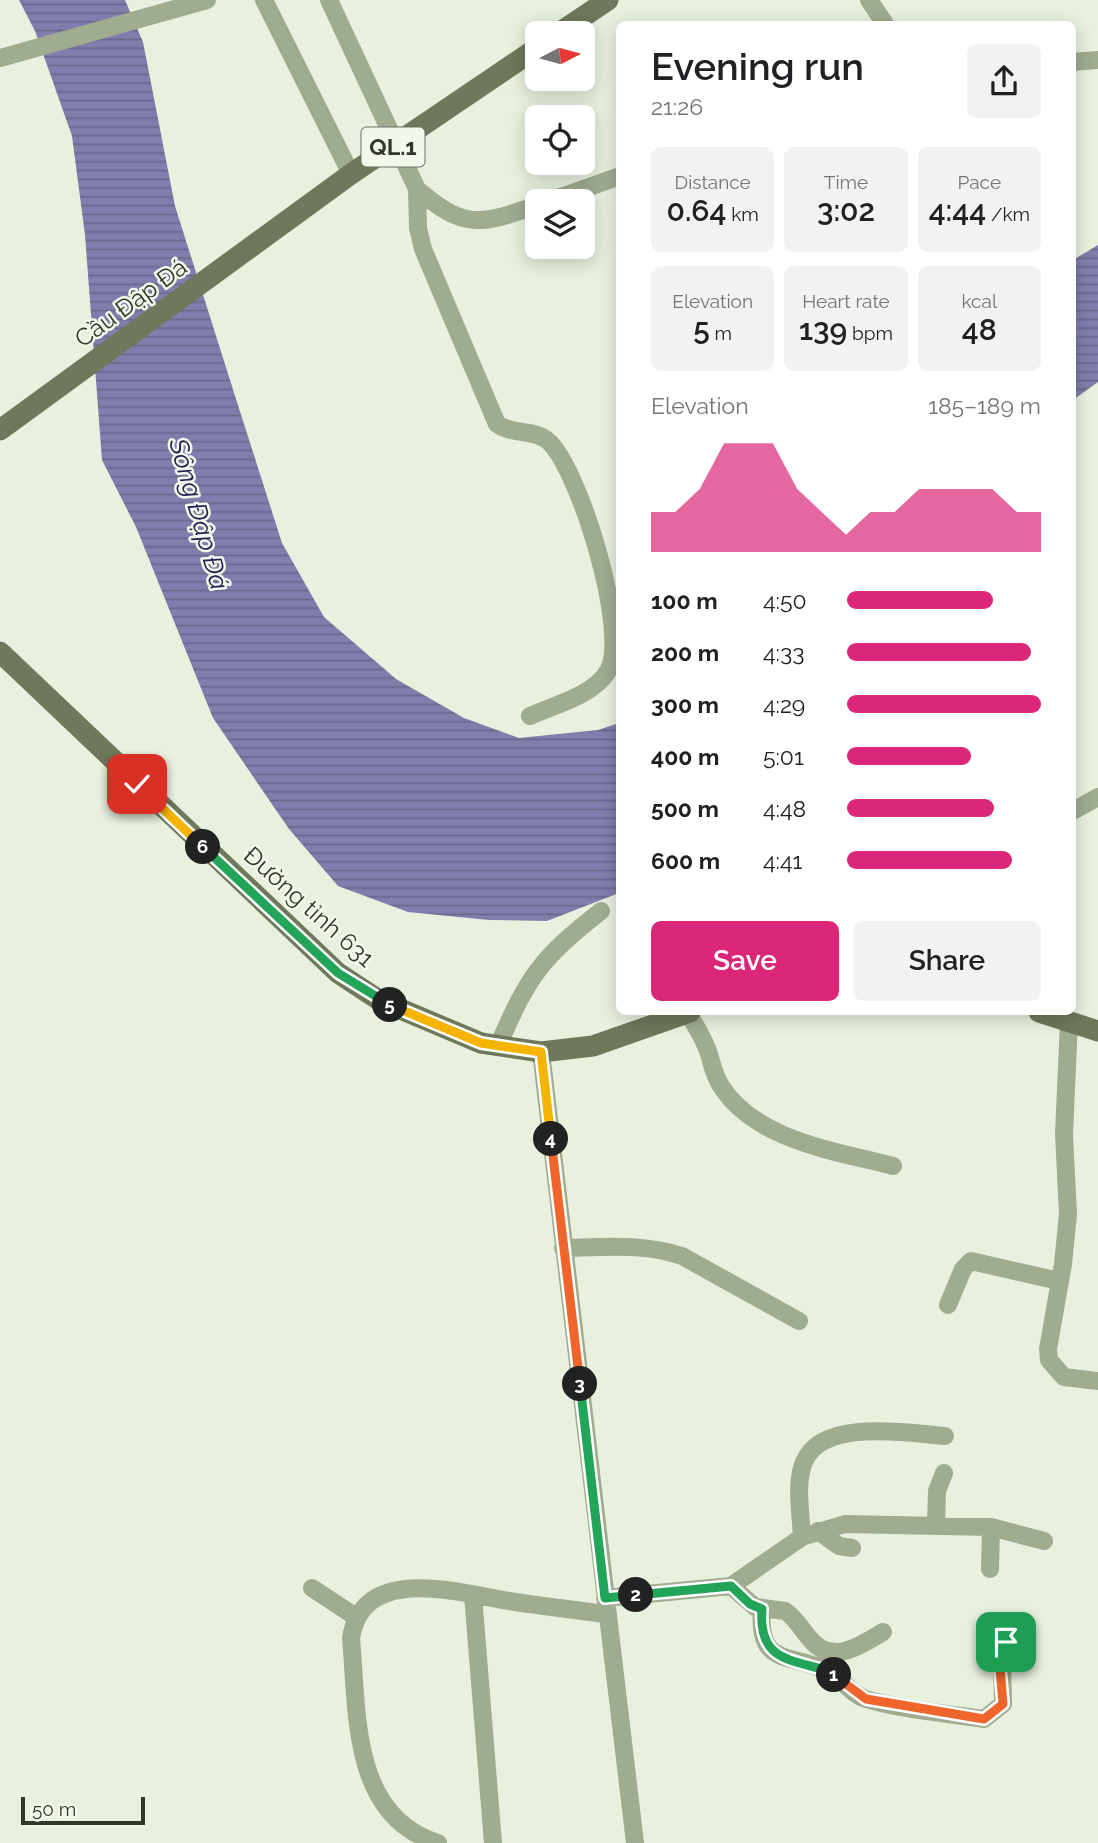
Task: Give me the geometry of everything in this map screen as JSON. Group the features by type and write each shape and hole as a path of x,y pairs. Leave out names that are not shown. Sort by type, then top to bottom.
{"main road":[{"path":"577,21 608,0"},
{"name":"QL.1","path":"351,174 525,56"},
{"name":"Cầu Đập Đá","path":"0,430 351,174"},
{"name":"Đường tỉnh 631","path":"0,652 338,973 379,1000 481,1043 541,1052 593,1046 681,1015"},
{"path":"1049,1015 1098,1031"}],"street":[{"path":"7,56 207,0"},
{"path":"264,0 351,174"},
{"path":"329,0 417,189 418,228 423,249 497,424 513,432 536,435 551,445 585,513 603,566 614,628 615,653 611,664 600,681 584,692 530,716"},
{"path":"869,0 883,21"},
{"path":"1076,62 1098,60"},
{"path":"584,189 616,177"},
{"path":"417,189 443,211 472,220 525,208"},
{"path":"1076,809 1098,797"},
{"path":"498,1046 522,989 537,967 556,947 601,911"},
{"path":"690,1015 704,1042 719,1084 744,1111 769,1128 796,1140 893,1166"},
{"path":"1069,1021 1065,1134 1068,1214 1048,1349 1049,1360 1065,1377 1098,1381"},
{"path":"541,1052 635,1843"},
{"path":"563,1248 639,1246 663,1250 704,1268 799,1321"},
{"path":"948,1305 963,1269 971,1261 1059,1281"},
{"path":"810,1534 800,1489 803,1463 820,1442 842,1434 869,1432 945,1436"},
{"path":"936,1526 937,1491 944,1473"},
{"path":"438,1843 415,1832 388,1810 366,1773 351,1638 356,1617 366,1605 407,1588 425,1587 473,1595 605,1606 731,1586 810,1534 862,1523 991,1527 1044,1541"},
{"path":"990,1569 991,1527"},
{"path":"810,1534 839,1546 852,1548"},
{"path":"731,1586 750,1604 762,1609 785,1611 813,1643 834,1652 853,1650 883,1632"},
{"path":"312,1588 356,1617"},
{"path":"473,1595 493,1843"},
{"path":"762,1609 764,1636 771,1650 784,1660 828,1671 866,1699 984,1719 1003,1704 1001,1661 1006,1642 1019,1622"}],"water":[{"name":"Sông Đập Đá","path":"19,0 125,0 143,42 175,206 282,543 324,617 396,679 464,718 519,738 598,730 616,724 616,894 547,921 489,920 408,912 338,886 289,829 213,718 136,527 102,460 85,235 72,136 35,31"},
{"path":"1098,245 1098,382 1076,398 1076,258"}],"route":[{"path":"137,784 338,973 358,988 379,1000 481,1043 541,1052 605,1598 731,1586 750,1604 762,1609 764,1636 771,1650 784,1660 828,1671 866,1699 981,1718 987,1718 1003,1704 1000,1668 1006,1642"}]}
